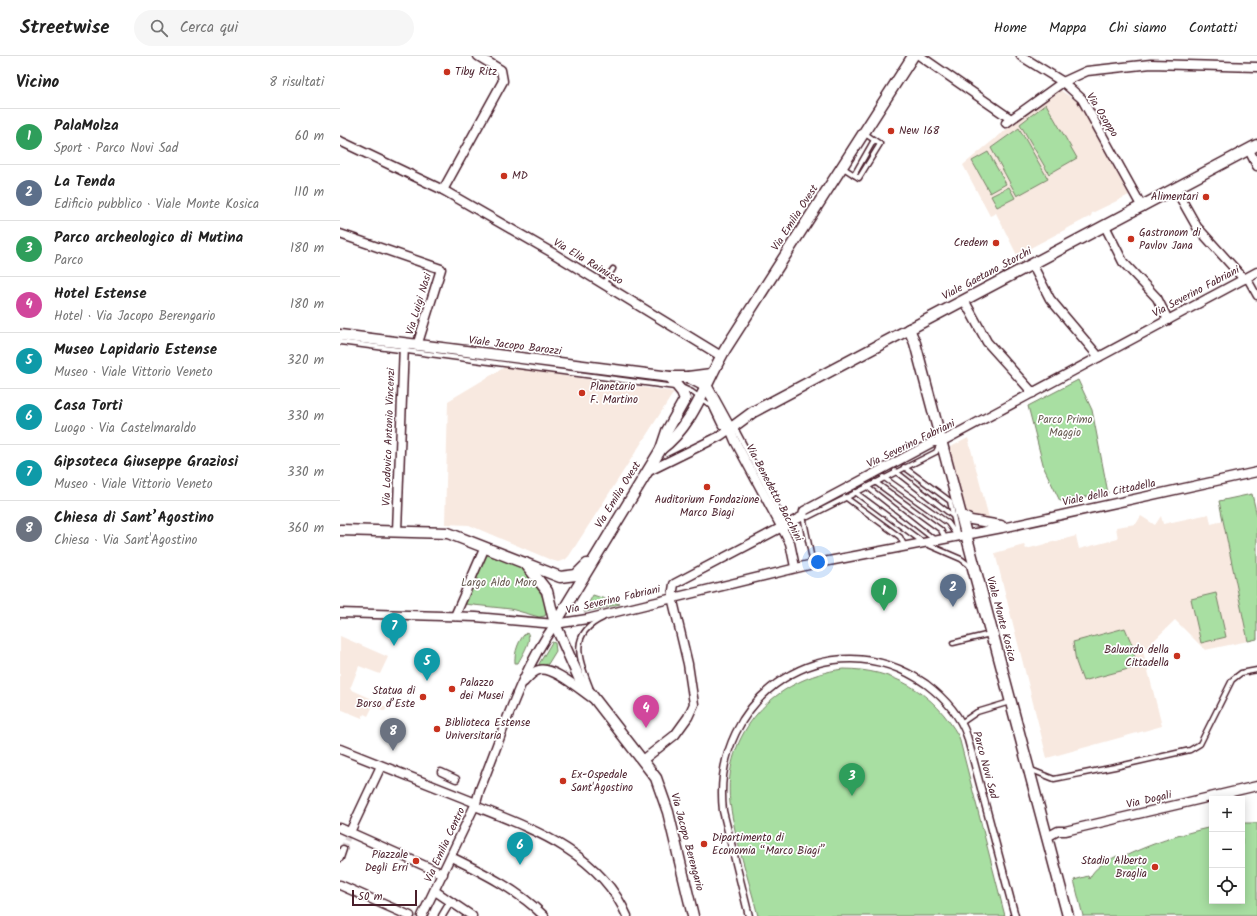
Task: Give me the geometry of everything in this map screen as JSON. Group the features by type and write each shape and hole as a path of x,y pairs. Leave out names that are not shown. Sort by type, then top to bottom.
{"street":[{"path":"443,190 503,81 501,70 478,56"},
{"name":"Via Emilia Ovest","path":"660,449 674,437 701,398 707,387 711,374 721,356 913,56"},
{"path":"920,56 1009,121 1063,82 1087,71 1151,64 1257,67"},
{"name":"Via Osoppo","path":"1021,56 1063,82 1082,99 1142,207"},
{"name":"Via Elia Rainusso","path":"340,141 443,190 603,284 721,356"},
{"path":"1253,147 1257,166"},
{"name":"Viale Gaetano Storchi","path":"732,427 753,412 1253,147"},
{"path":"1175,188 1198,227 1245,278 1257,296"},
{"path":"1106,226 1123,262 1156,298 1168,320"},
{"name":"Via Luigi Nasi","path":"340,234 441,269 417,346"},
{"path":"1032,264 1050,299 1099,357"},
{"name":"Via Severino Fabriani","path":"555,624 587,619 672,597 674,584 803,516 804,511 932,442 941,442 1257,272"},
{"path":"964,300 987,342 1033,393"},
{"name":"Viale Monte Kosica","path":"909,329 915,343 941,442 961,535 1008,702 1029,769 1068,916"},
{"name":"Viale Jacopo Barozzi","path":"340,335 404,348 417,346 670,377 688,377"},
{"name":"Via Lodovico Antonio Vincenzi","path":"397,531 404,348"},
{"path":"688,377 711,374"},
{"name":"Via Emilia Ovest","path":"596,553 660,449 667,431 684,399 678,387 670,377"},
{"path":"646,472 720,436 732,427 707,387 688,377"},
{"name":"Via Benedetto Bacchini","path":"732,427 735,441 784,525 790,543 795,568"},
{"name":"Viale della Cittadella","path":"672,597 813,564 904,545 924,543 1010,526 1257,472"},
{"path":"956,514 979,522 1010,526"},
{"path":"340,530 448,533 556,576 569,577 582,570 596,553"},
{"path":"455,616 485,547"},
{"path":"517,693 543,640 582,581 596,553"},
{"path":"525,564 534,573 547,591 555,624"},
{"path":"643,760 675,735 692,710 695,700 672,597"},
{"path":"340,613 455,616 555,624"},
{"name":"Via Jacopo Berengario","path":"555,624 576,672 595,700 656,778 664,800 693,916"},
{"name":"Parco Novi Sad","path":"749,916 723,811 722,783 726,757 735,732 748,710 766,691 788,676 819,664 848,660 873,662 898,669 920,680 940,696 961,723 967,736 1015,916"},
{"path":"517,693 524,682 536,671 546,670 556,674 595,700"},
{"name":"Via Emilia Centro","path":"422,916 444,874 475,805 517,693"},
{"path":"340,749 462,798 536,831 578,856 602,878 620,902 627,916"},
{"path":"349,834 381,766"},
{"path":"441,772 456,779"},
{"name":"Via Dogali","path":"1046,837 1058,831 1065,831 1257,786"},
{"path":"340,828 349,834 444,874"},
{"path":"340,858 343,850"},
{"path":"451,857 495,879 531,904 544,916"},
{"path":"340,884 410,916"},
{"path":"435,891 472,916"},
{"path":"442,916 451,901"}],"lane":[{"path":"842,167 854,175 874,140 864,133"},
{"path":"603,284 613,269"},
{"path":"340,342 404,348 678,387 692,392 710,405"},
{"path":"707,387 710,405 721,426 732,427"},
{"path":"813,564 803,516 808,517 883,477 936,452 941,442"},
{"path":"904,467 950,501 956,514"},
{"path":"895,471 956,514"},
{"path":"883,477 948,523 961,535"},
{"path":"875,482 941,530 945,538"},
{"path":"866,486 936,540"},
{"name":"Viale Monte Kosica","path":"855,492 924,543 961,559 969,565 990,634"},
{"path":"845,497 900,537 904,545"},
{"name":"Via Jacopo Berengario","path":"595,700 579,658 579,645 584,634 593,624 619,611"},
{"path":"953,643 990,634"},
{"path":"1029,769 1054,779 1190,750 1200,744 1232,680 1242,673 1257,670"},
{"path":"961,723 977,712 1008,702"},
{"name":"Viale Monte Kosica","path":"1008,702 1064,916"}],"shaded area":[{"path":"1057,88 1078,102 1129,195 1092,213 1091,216 1017,255 996,213 990,216 963,165"},
{"path":"505,367 674,392 565,560 558,562 551,560 469,525 445,524 448,401"},
{"path":"968,438 989,518 977,519 967,514 949,448"},
{"path":"1209,514 1211,524 1223,521 1248,641 1205,650 1175,620 1143,651 1162,726 1047,758 995,553 1024,545 1026,549 1076,536 1079,549 1118,539 1116,527 1136,524 1141,516 1155,525 1161,516 1163,524"},
{"path":"340,636 388,657 380,674 359,666 350,689 387,707 385,711 373,706 368,716 364,714 362,718 340,709"}],"green space":[{"path":"1046,104 1077,158 1049,174 1020,124"},
{"path":"1019,128 1048,179 1017,196 991,148"},
{"path":"988,152 1006,184 990,193 972,161"},
{"path":"1009,187 1015,198 997,207 991,196"},
{"name":"Parco Primo Maggio","path":"1078,380 1092,410 1108,493 1060,501 1044,468 1028,406"},
{"path":"1252,494 1257,516 1257,639 1248,641 1219,501"},
{"name":"Largo Aldo Moro","path":"487,549 516,564 529,576 545,604 545,616 539,617 511,609 464,604"},
{"path":"1216,593 1226,637 1201,643 1191,599"},
{"path":"593,595 620,604 584,612"},
{"path":"1125,628 1133,647 1136,667 1083,681 1076,662 1073,642"},
{"path":"527,632 529,639 528,643 518,663 515,663 515,655 518,646"},
{"path":"552,642 555,643 556,651 548,664 540,666 539,664"},
{"path":"843,669 879,673 910,686 937,707 949,721 959,737 1005,916 758,916 739,846 730,803 730,777 735,753 744,732 758,713 775,697 796,684 818,674"},
{"name":"Stadio Alberto Braglia","path":"1245,823 1257,823 1257,916 1083,916 1074,880 1088,876 1089,879 1097,868 1117,856 1121,858 1143,848 1209,828 1209,904 1245,904"}],"tunnel":[{"path":"343,849 348,836"}],"place":[{"name":"Tiby Ritz","path":"447,72"},
{"name":"New 168","path":"891,131"},
{"name":"MD","path":"504,176"},
{"name":"Alimentari","path":"1206,197"},
{"name":"Gastronom di Pavlov Jana","path":"1131,239"},
{"name":"Credem","path":"996,243"},
{"name":"Planetario F. Martino","path":"582,393"},
{"name":"Auditorium Fondazione Marco Biagi","path":"707,487"},
{"name":"La Tenda","path":"953,607"},
{"name":"PalaMolza","path":"884,611"},
{"name":"Gipsoteca Giuseppe Graziosi","path":"394,646"},
{"name":"Baluardo della Cittadella","path":"1177,656"},
{"name":"Museo Lapidario Estense","path":"427,681"},
{"name":"Palazzo dei Musei","path":"452,689"},
{"name":"Statua di Borso d’Este","path":"423,697"},
{"name":"Hotel Estense","path":"646,728"},
{"name":"Biblioteca Estense Universitaria","path":"437,729"},
{"name":"Chiesa di Sant’Agostino","path":"393,751"},
{"name":"Ex-Ospedale Sant'Agostino","path":"563,781"},
{"name":"Parco archeologico di Mutina","path":"852,796"},
{"name":"Dipartimento di Economia “Marco Biagi”","path":"704,844"},
{"name":"Piazzale Degli Erri","path":"416,861"},
{"name":"Casa Torti","path":"520,865"},
{"name":"Stadio Alberto Braglia","path":"1155,867"}]}
